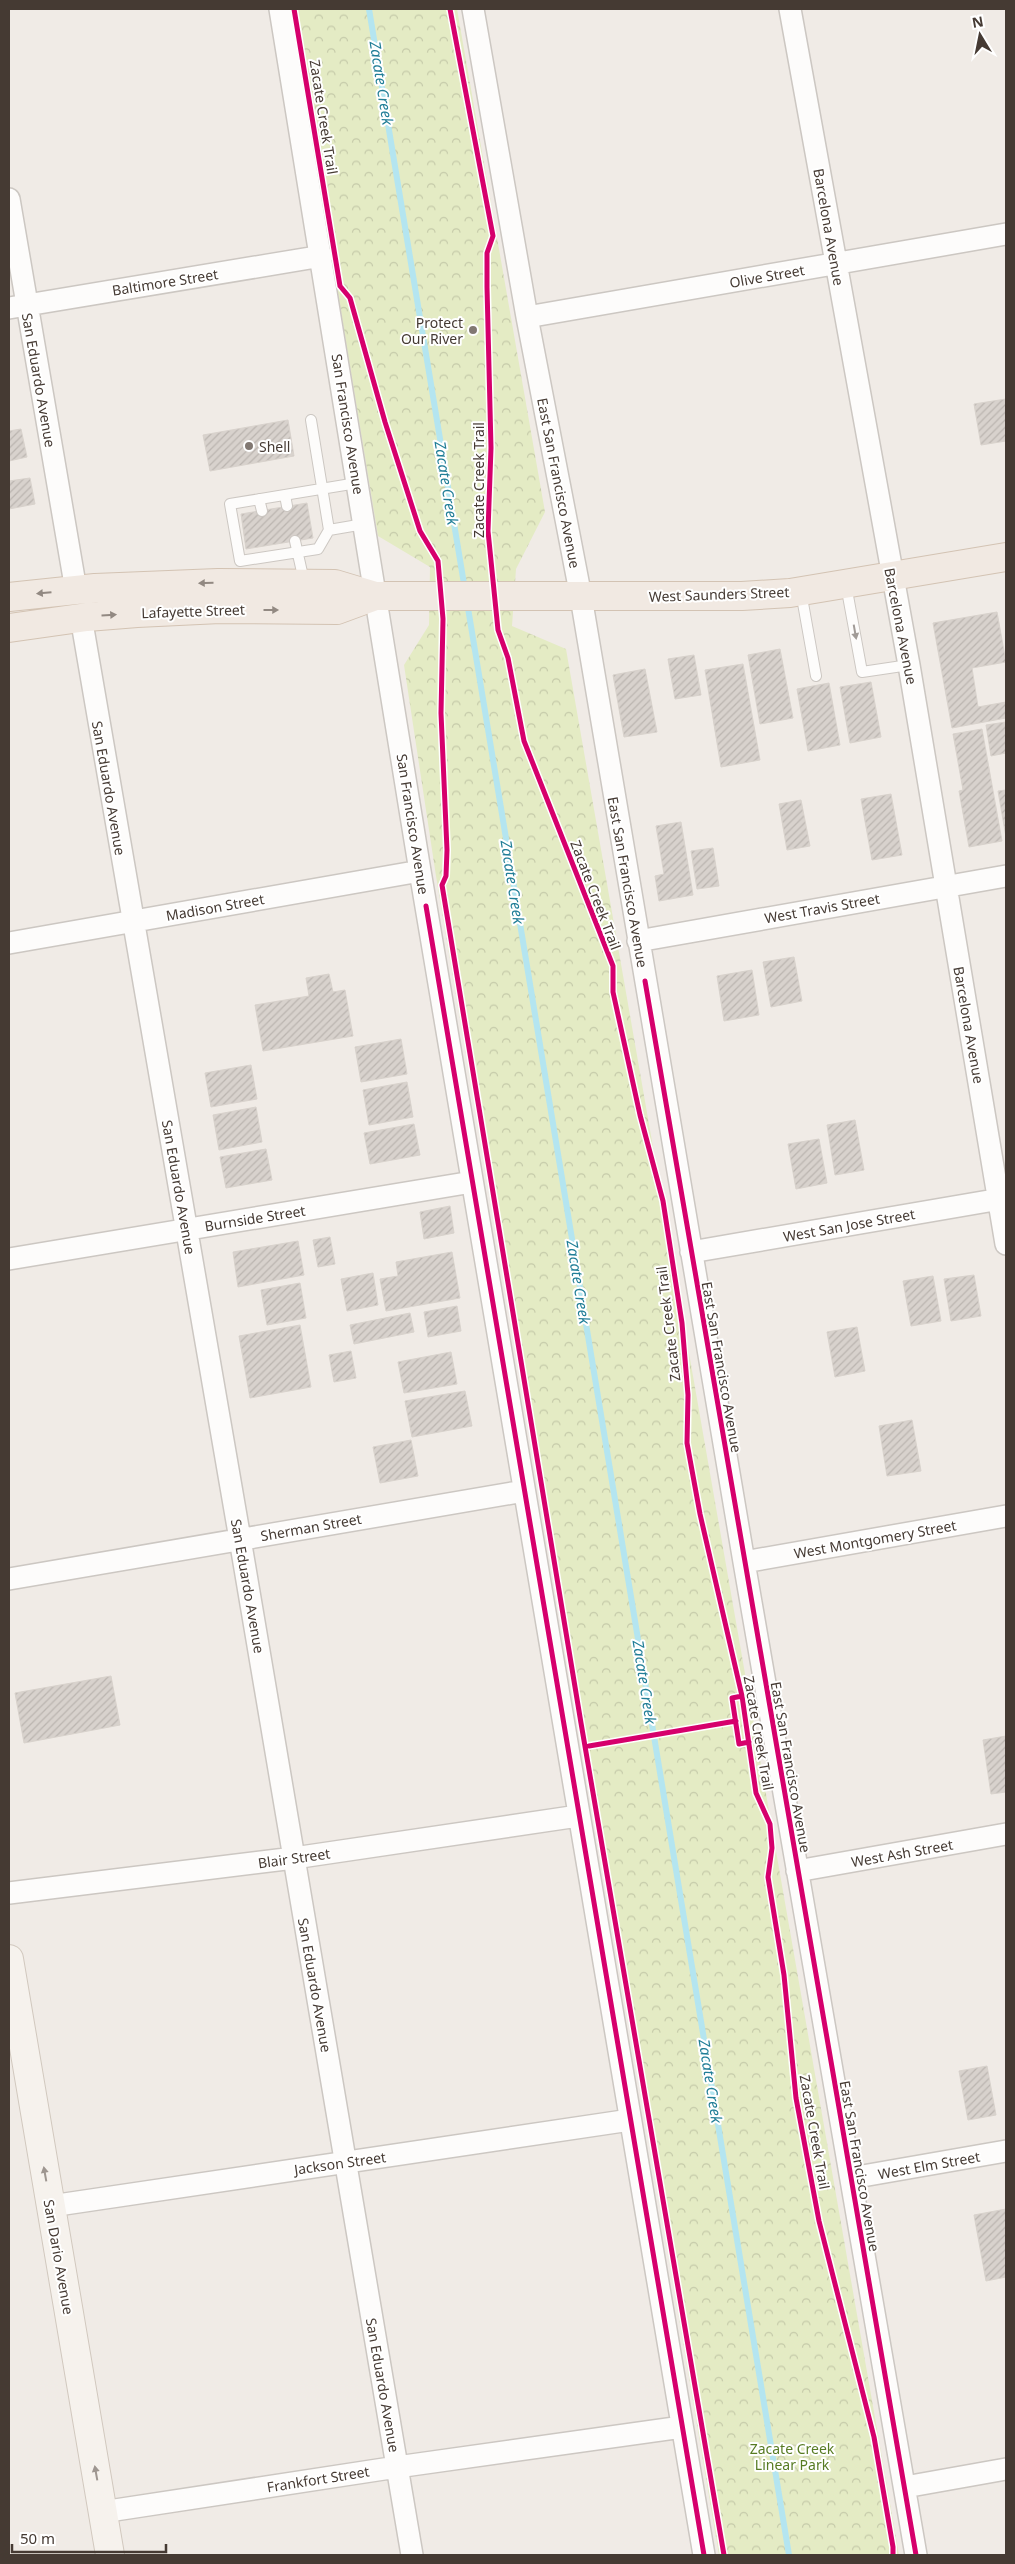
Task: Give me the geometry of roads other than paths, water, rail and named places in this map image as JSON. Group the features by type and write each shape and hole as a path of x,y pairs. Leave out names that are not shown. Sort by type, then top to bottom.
{"main road":[{"name":"West Saunders Street","path":"430,597 742,596 801,591 1006,557"},
{"name":"Lafayette Street","path":"9,598 76,590 145,585 242,572 305,584 335,584 375,596 430,597"},
{"name":"Lafayette Street","path":"9,628 80,617 220,609 336,610 375,596"},
{"name":"San Dario Avenue","path":"9,1959 110,2555"}],"street":[{"name":"San Francisco Avenue","path":"280,9 322,256 420,871 704,2555"},
{"name":"East San Francisco Avenue","path":"478,9 527,317 581,597 744,1562 916,2555"},
{"name":"Barcelona Avenue","path":"790,9 1002,1198 1006,1244"},
{"name":"San Eduardo Avenue","path":"9,199 18,307 76,590"},
{"name":"Olive Street","path":"527,317 1006,234"},
{"name":"Baltimore Street","path":"18,307 322,256"},
{"name":"San Eduardo Avenue","path":"80,617 187,1229 412,2555"},
{"name":"Madison Street","path":"9,942 420,871"},
{"name":"West Travis Street","path":"638,941 1006,876"},
{"name":"Burnside Street","path":"9,1259 472,1182"},
{"name":"West San Jose Street","path":"691,1252 1002,1198"},
{"name":"Sherman Street","path":"9,1578 524,1491"},
{"name":"West Montgomery Street","path":"744,1562 1006,1516"},
{"name":"Blair Street","path":"9,1893 294,1858 578,1816"},
{"name":"West Ash Street","path":"797,1871 1006,1834"},
{"name":"Jackson Street","path":"51,2206 630,2120"},
{"name":"West Elm Street","path":"851,2178 1006,2151"},
{"name":"Frankfort Street","path":"102,2512 397,2467 682,2428"},
{"path":"904,2487 1006,2469"}],"lane":[{"path":"311,420 322,489 330,530 318,548 270,556 242,572 230,504 322,489 357,483"},
{"path":"285,495 287,506"},
{"path":"259,499 262,511"},
{"path":"330,530 364,524"},
{"path":"295,541 305,584"},
{"path":"268,545 270,556"},
{"path":"846,584 862,672 908,665"},
{"path":"801,591 816,676"}],"waterway":[{"name":"Zacate Creek","path":"369,9 465,590"},
{"name":"Zacate Creek","path":"467,602 789,2555"}],"place":[{"name":"Protect Our River","path":"473,330"},
{"name":"Shell","path":"249,446"}],"park label":[{"name":"Zacate Creek Linear Park","path":"792,2456"}]}
